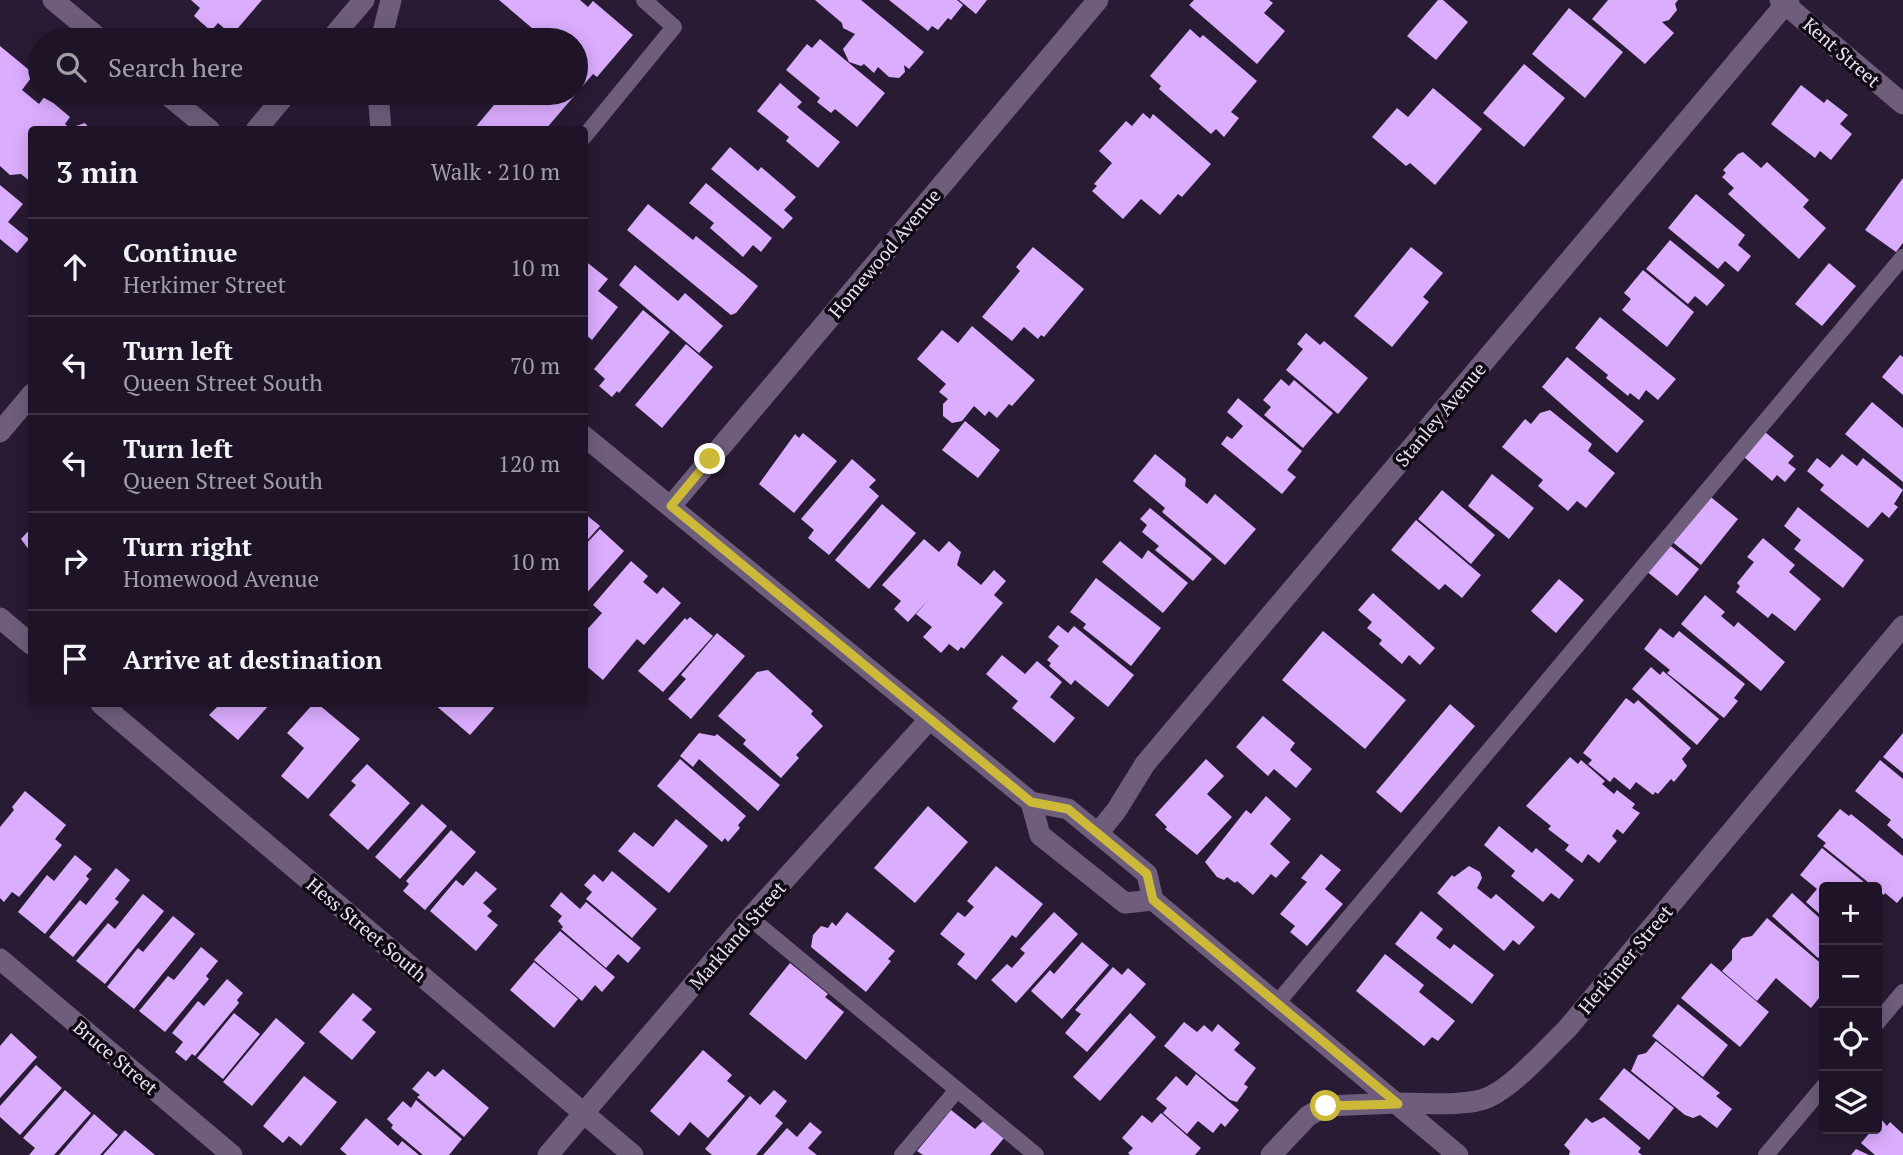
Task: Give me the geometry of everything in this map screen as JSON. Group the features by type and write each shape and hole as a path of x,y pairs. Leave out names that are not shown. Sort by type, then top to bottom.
{"street":[{"path":"52,0 87,28"},
{"path":"340,28 364,0"},
{"path":"384,28 391,0"},
{"name":"Homewood Avenue","path":"671,506 1098,0"},
{"name":"Kent Street","path":"1785,1 1903,104"},
{"name":"Stanley Avenue","path":"1098,833 1116,811 1145,764 1785,1"},
{"path":"180,105 205,126"},
{"path":"259,126 277,105"},
{"path":"379,105 382,126"},
{"path":"0,432 28,399"},
{"path":"588,439 1031,802 1068,809 1098,833 1147,874 1153,900 1458,1155"},
{"path":"0,618 28,642"},
{"name":"Herkimer Street","path":"1271,1155 1308,1116 1326,1106 1464,1102 1488,1098 1511,1082 1567,1029 1903,626"},
{"name":"Hess Street South","path":"105,707 632,1155"},
{"name":"Markland Street","path":"548,1155 750,918 929,720"},
{"path":"1031,802 1040,835 1125,903 1153,900"},
{"name":"Bruce Street","path":"0,959 232,1155"}],"lane":[{"path":"588,132 674,27 643,0"},
{"path":"1278,1002 1903,257"},
{"path":"750,918 1036,1155"},
{"path":"1882,1017 1903,992"},
{"path":"902,1155 957,1090"},
{"path":"1766,1155 1819,1092"}],"building":[{"path":"191,0 262,0 238,28 224,28 218,23 214,28 208,28 194,16 200,8"},
{"path":"499,0 580,0 588,7 593,1 633,35 597,77 593,74 588,80 588,28 532,28"},
{"path":"815,0 861,0 924,52 909,69 904,65 905,72 899,78 889,77 878,67 874,73 864,64 861,66 849,62 843,49 855,34 843,28 842,23"},
{"path":"889,0 957,0 963,5 951,20 948,18 938,30 932,26 928,31"},
{"path":"959,0 987,0 976,14"},
{"path":"1194,0 1269,0 1273,3 1264,13 1285,31 1257,64 1189,5"},
{"path":"1438,0 1443,0 1468,22 1436,60 1407,36"},
{"path":"1608,0 1678,0 1675,4 1677,10 1669,20 1662,22 1674,33 1645,64 1592,19"},
{"path":"1569,8 1623,52 1585,98 1532,54"},
{"path":"1190,29 1200,38 1203,35 1257,81 1231,112 1239,118 1224,137 1216,129 1211,134 1159,89 1161,86 1150,76"},
{"path":"820,39 885,93 857,127 835,109 831,113 817,102 820,98 786,70 807,44 812,48"},
{"path":"0,46 28,69 28,82 22,90 28,95 28,105 56,105 70,117 65,124 68,126 28,126 28,180 21,174 10,175 0,166"},
{"path":"1524,64 1565,98 1524,147 1483,113"},
{"path":"780,83 802,102 797,107 840,142 818,168 786,141 789,137 757,111"},
{"path":"1801,85 1824,103 1827,99 1848,115 1840,124 1852,134 1831,160 1820,151 1815,158 1771,124"},
{"path":"1433,88 1482,129 1435,185 1410,163 1406,166 1372,137 1397,108 1408,117"},
{"path":"494,105 566,105 548,126 476,126"},
{"path":"1143,113 1150,119 1153,114 1211,164 1182,197 1178,194 1160,215 1141,199 1123,219 1092,191 1097,186 1094,184 1112,163 1099,151 1126,121 1132,126"},
{"path":"730,147 758,171 761,167 796,197 784,210 793,218 783,229 711,169"},
{"path":"1743,152 1761,168 1767,162 1809,200 1803,207 1826,228 1799,259 1728,194 1734,188 1722,177 1726,173 1723,170"},
{"path":"1903,178 1903,243 1896,252 1865,230"},
{"path":"706,183 772,238 761,252 753,245 743,257 710,228 714,223 689,203"},
{"path":"0,185 23,204 8,222 28,240 17,253 0,239"},
{"path":"1696,194 1745,235 1738,245 1751,256 1738,272 1725,261 1718,269 1668,228"},
{"path":"648,204 693,240 696,236 758,286 736,313 731,315 627,230"},
{"path":"1670,240 1725,285 1707,306 1695,296 1688,304 1646,269"},
{"path":"1033,247 1084,289 1044,337 1041,335 1038,339 1024,327 1012,341 982,317 1020,271 1016,267"},
{"path":"1411,247 1443,273 1423,297 1429,302 1392,347 1354,316"},
{"path":"588,263 608,279 598,291 618,307 592,340 588,336"},
{"path":"1829,263 1856,286 1822,326 1795,304"},
{"path":"635,265 678,301 685,293 723,326 699,353 619,285"},
{"path":"1643,270 1694,312 1667,347 1622,310 1631,299 1624,293"},
{"path":"643,310 670,332 619,393 617,391 612,397 599,386 605,379 594,369"},
{"path":"1600,317 1676,379 1658,400 1646,390 1639,400 1630,393 1628,396 1606,378 1608,375 1575,348"},
{"path":"972,326 1035,380 1012,406 1009,404 997,418 989,411 985,416 974,406 962,421 952,423 943,416 943,404 948,399 939,392 946,384 917,359 942,330 958,343"},
{"path":"1306,333 1320,345 1324,341 1368,378 1338,414 1286,370 1303,349 1297,344"},
{"path":"686,344 713,367 662,428 635,405"},
{"path":"1900,355 1903,357 1903,395 1882,377"},
{"path":"1567,357 1644,421 1617,453 1542,387"},
{"path":"1281,379 1289,386 1294,380 1333,413 1303,448 1264,415 1271,407 1263,400"},
{"path":"1238,398 1302,451 1287,470 1296,477 1282,494 1221,444 1227,436 1232,439 1243,426 1227,412"},
{"path":"1872,402 1903,428 1903,482 1845,434"},
{"path":"1550,410 1592,444 1588,451 1615,473 1586,508 1577,501 1568,511 1538,486 1543,480 1502,447 1525,419 1531,424 1540,413"},
{"path":"965,421 1000,450 978,478 942,450"},
{"path":"1765,432 1794,456 1788,463 1796,469 1785,482 1777,475 1772,481 1744,457"},
{"path":"803,433 837,461 794,513 759,484 795,434 799,438"},
{"path":"1155,454 1186,479 1185,486 1207,504 1215,494 1256,529 1225,565 1162,512 1165,508 1133,481"},
{"path":"1842,454 1857,466 1863,458 1903,490 1894,504 1898,507 1889,518 1882,512 1868,528 1820,490 1824,485 1807,471 1817,458 1830,468"},
{"path":"852,459 876,480 869,487 879,496 829,555 808,538 814,530 801,519"},
{"path":"1492,474 1534,508 1509,539 1468,506"},
{"path":"1442,490 1495,535 1471,564 1418,519"},
{"path":"1707,494 1738,519 1701,565 1670,540"},
{"path":"882,504 916,533 869,589 835,560"},
{"path":"1798,507 1864,560 1843,588 1794,549 1801,540 1784,526"},
{"path":"1150,508 1212,559 1193,581 1155,550 1159,546 1142,532 1147,525 1140,519"},
{"path":"588,516 600,526 588,540"},
{"path":"1416,520 1481,575 1462,598 1445,584 1439,590 1391,550"},
{"path":"600,529 624,551 588,592 588,542"},
{"path":"28,531 28,549 21,539"},
{"path":"1763,538 1795,565 1789,572 1821,599 1795,631 1772,613 1768,618 1736,592 1740,586 1737,583 1754,562 1747,557"},
{"path":"924,539 939,552 949,541 961,552 957,565 981,585 994,570 1006,581 994,595 1003,603 964,649 961,647 958,651 949,644 941,653 923,637 932,627 916,614 929,599 908,622 894,609 901,601 882,585"},
{"path":"1120,541 1142,559 1148,550 1188,583 1163,613 1102,562"},
{"path":"1667,543 1699,569 1677,596 1645,570"},
{"path":"631,561 648,576 643,582 657,594 663,587 681,603 644,645 637,639 603,680 588,667 588,629 602,613 593,605"},
{"path":"1096,578 1161,628 1131,666 1083,628 1086,624 1070,612"},
{"path":"1559,579 1584,600 1556,633 1531,611"},
{"path":"1373,593 1435,648 1420,665 1409,655 1402,664 1379,644 1382,640 1367,628 1372,622 1358,610"},
{"path":"1705,595 1725,612 1721,616 1734,627 1738,622 1785,662 1761,691 1681,624"},
{"path":"690,617 713,636 663,692 638,671 685,618 687,620"},
{"path":"1058,625 1068,633 1074,626 1134,675 1108,707 1075,680 1071,685 1049,666 1051,663 1047,660 1059,646 1048,637"},
{"path":"1660,628 1673,638 1679,631 1745,684 1734,698 1738,701 1724,718 1667,673 1670,670 1644,649"},
{"path":"1323,631 1406,700 1365,749 1282,680"},
{"path":"717,633 745,656 691,719 668,699 686,679 681,675"},
{"path":"1002,655 1025,674 1037,661 1062,682 1050,697 1075,718 1054,743 1012,708 1018,701 986,674"},
{"path":"1651,667 1660,675 1663,671 1719,719 1697,745 1632,689"},
{"path":"768,670 813,711 811,714 823,726 796,755 799,758 781,778 743,744 746,740 718,716 757,672"},
{"path":"1626,698 1634,704 1638,700 1691,748 1682,759 1687,766 1674,782 1671,779 1658,794 1655,792 1653,795 1636,782 1630,790 1614,777 1610,782 1588,764 1592,760 1583,753"},
{"path":"1450,704 1475,726 1401,813 1376,792"},
{"path":"217,707 267,707 238,740 209,715"},
{"path":"310,707 322,707 360,739 308,799 281,776 304,748 287,733"},
{"path":"437,707 494,708 470,735"},
{"path":"1263,716 1295,743 1290,750 1312,769 1296,788 1274,769 1268,776 1236,747"},
{"path":"699,733 715,736 717,734 780,785 758,811 699,759 693,767 680,756"},
{"path":"1903,733 1903,773 1883,757"},
{"path":"1570,757 1578,764 1581,760 1605,781 1602,784 1614,794 1617,790 1635,804 1632,808 1640,813 1623,834 1617,829 1612,836 1617,841 1599,863 1588,854 1582,863 1565,850 1569,845 1548,829 1551,826 1526,806"},
{"path":"680,759 746,816 728,842 725,838 722,842 657,786"},
{"path":"1206,759 1224,776 1207,794 1232,817 1197,855 1165,829 1167,827 1155,815"},
{"path":"1880,760 1903,779 1903,839 1887,825 1891,820 1855,791"},
{"path":"367,764 410,803 368,850 329,815 356,785 351,781"},
{"path":"25,791 66,825 55,839 62,845 19,897 12,892 4,902 0,898 0,827"},
{"path":"1266,796 1291,819 1270,844 1290,862 1276,878 1271,874 1253,895 1237,881 1235,883 1227,877 1224,880 1217,877 1205,862 1246,810 1251,814"},
{"path":"422,804 447,826 400,879 375,857"},
{"path":"928,806 968,842 915,903 874,868"},
{"path":"1840,809 1849,816 1851,814 1903,856 1903,896 1897,903 1885,893 1884,895 1882,882 1868,882 1823,846 1826,843 1817,836"},
{"path":"676,819 708,846 669,893 618,851 634,832 653,847"},
{"path":"1499,826 1532,853 1536,848 1574,880 1559,899 1551,893 1543,902 1511,876 1515,871 1484,845"},
{"path":"451,830 476,852 425,910 403,891 409,884 406,881"},
{"path":"1822,848 1864,882 1819,882 1819,914 1806,902 1817,889 1800,875"},
{"path":"1321,854 1341,870 1325,889 1343,904 1307,946 1290,932 1295,926 1280,914 1307,882 1301,878"},
{"path":"75,855 92,869 86,876 89,879 45,934 18,912 47,875 54,881"},
{"path":"996,866 1043,904 1016,938 1012,935 976,980 957,964 965,954 940,934 958,912 965,917 974,907 967,901"},
{"path":"1469,866 1480,872 1482,878 1477,888 1491,899 1496,894 1535,927 1519,945 1513,940 1504,951 1437,893 1452,875 1454,877"},
{"path":"116,868 130,880 115,899 119,902 73,957 49,937 80,900 86,905"},
{"path":"476,871 497,889 483,903 492,911 487,916 498,925 476,951 430,911 456,880 463,886"},
{"path":"612,871 657,909 632,938 586,899 592,892 584,885 594,874 603,882"},
{"path":"561,892 580,909 586,902 641,948 628,963 618,954 606,968 561,929 563,927 558,921 562,916 550,906"},
{"path":"1792,893 1819,917 1819,957 1818,958 1772,916"},
{"path":"143,894 164,911 105,984 76,961 108,923 115,929"},
{"path":"1421,911 1443,929 1436,938 1450,949 1454,944 1494,975 1472,1004 1395,944"},
{"path":"847,912 895,951 888,959 891,961 866,992 811,947 813,935 821,926 828,928 832,922 836,926"},
{"path":"1054,912 1078,934 1016,1003 991,980 1007,964 1012,968 1025,953 1020,949"},
{"path":"173,916 195,934 134,1009 107,987 138,948 143,952"},
{"path":"1767,918 1819,962 1819,998 1811,1008 1776,978 1757,1001 1722,971 1732,960 1732,950 1742,938 1752,936"},
{"path":"560,931 615,977 602,992 595,985 582,1001 534,960"},
{"path":"1082,942 1109,965 1062,1019 1031,991 1050,970 1054,974"},
{"path":"201,947 218,961 206,976 209,979 165,1032 139,1011 168,976 174,980"},
{"path":"1385,954 1424,985 1419,992 1455,1021 1438,1041 1432,1037 1424,1046 1356,991"},
{"path":"534,962 578,999 554,1028 510,990"},
{"path":"790,963 828,994 825,997 844,1012 806,1060 749,1014"},
{"path":"1711,963 1769,1012 1740,1047 1681,998"},
{"path":"1113,967 1122,975 1128,968 1146,984 1087,1052 1065,1033 1081,1014 1075,1010"},
{"path":"227,979 243,993 237,1000 239,1003 195,1056 192,1054 186,1061 175,1052 183,1042 172,1033 198,1001 204,1006"},
{"path":"353,993 372,1009 362,1020 376,1032 352,1060 319,1032"},
{"path":"1678,1004 1728,1045 1703,1077 1652,1036"},
{"path":"234,1013 260,1034 223,1079 197,1058"},
{"path":"1130,1013 1156,1037 1100,1101 1073,1077"},
{"path":"276,1018 305,1043 252,1106 223,1082"},
{"path":"1184,1022 1197,1032 1204,1025 1212,1032 1218,1024 1240,1043 1234,1050 1256,1068 1244,1084 1248,1087 1237,1102 1230,1100 1164,1046"},
{"path":"11,1033 37,1057 0,1098 0,1046"},
{"path":"1656,1041 1720,1093 1716,1096 1732,1109 1717,1128 1700,1115 1693,1118 1685,1115 1631,1071 1638,1055 1646,1053"},
{"path":"703,1050 732,1075 727,1081 745,1096 708,1138 690,1122 679,1136 650,1111"},
{"path":"36,1065 62,1088 20,1135 0,1117 0,1106"},
{"path":"1624,1068 1674,1108 1649,1140 1599,1099"},
{"path":"443,1069 489,1108 464,1137 417,1097 420,1095 412,1089 428,1071 435,1077"},
{"path":"1196,1074 1239,1110 1225,1127 1221,1123 1213,1133 1198,1121 1187,1134 1163,1113 1167,1108 1156,1099 1176,1076 1187,1086"},
{"path":"304,1076 337,1102 301,1146 289,1136 283,1143 263,1126"},
{"path":"65,1090 91,1113 54,1155 29,1155 35,1148 23,1138"},
{"path":"774,1090 787,1101 775,1116 783,1123 756,1155 712,1155 705,1149 750,1096 760,1105"},
{"path":"416,1100 462,1139 449,1155 423,1155 391,1128 393,1125 387,1119 403,1101 411,1108"},
{"path":"951,1110 975,1129 983,1121 1004,1138 990,1155 923,1155 917,1151"},
{"path":"1161,1113 1201,1148 1195,1155 1128,1153 1133,1148 1122,1138 1142,1115 1152,1123"},
{"path":"94,1114 118,1135 100,1155 59,1155"},
{"path":"1604,1117 1641,1148 1638,1152 1642,1155 1569,1155 1570,1151 1564,1145 1586,1118 1592,1123"},
{"path":"366,1118 398,1146 402,1141 419,1155 347,1155 340,1149"},
{"path":"1882,1120 1887,1126 1890,1122 1903,1134 1903,1155 1875,1155 1861,1143 1869,1134 1882,1134"},
{"path":"810,1122 822,1132 808,1148 817,1155 763,1155 787,1128 797,1137"},
{"path":"125,1130 155,1155 103,1155"},
{"path":"1856,1149 1869,1155 1851,1155"}],"route":[{"path":"710,459 671,506 1031,802 1068,809 1147,874 1153,900 1398,1104 1326,1106"}]}
